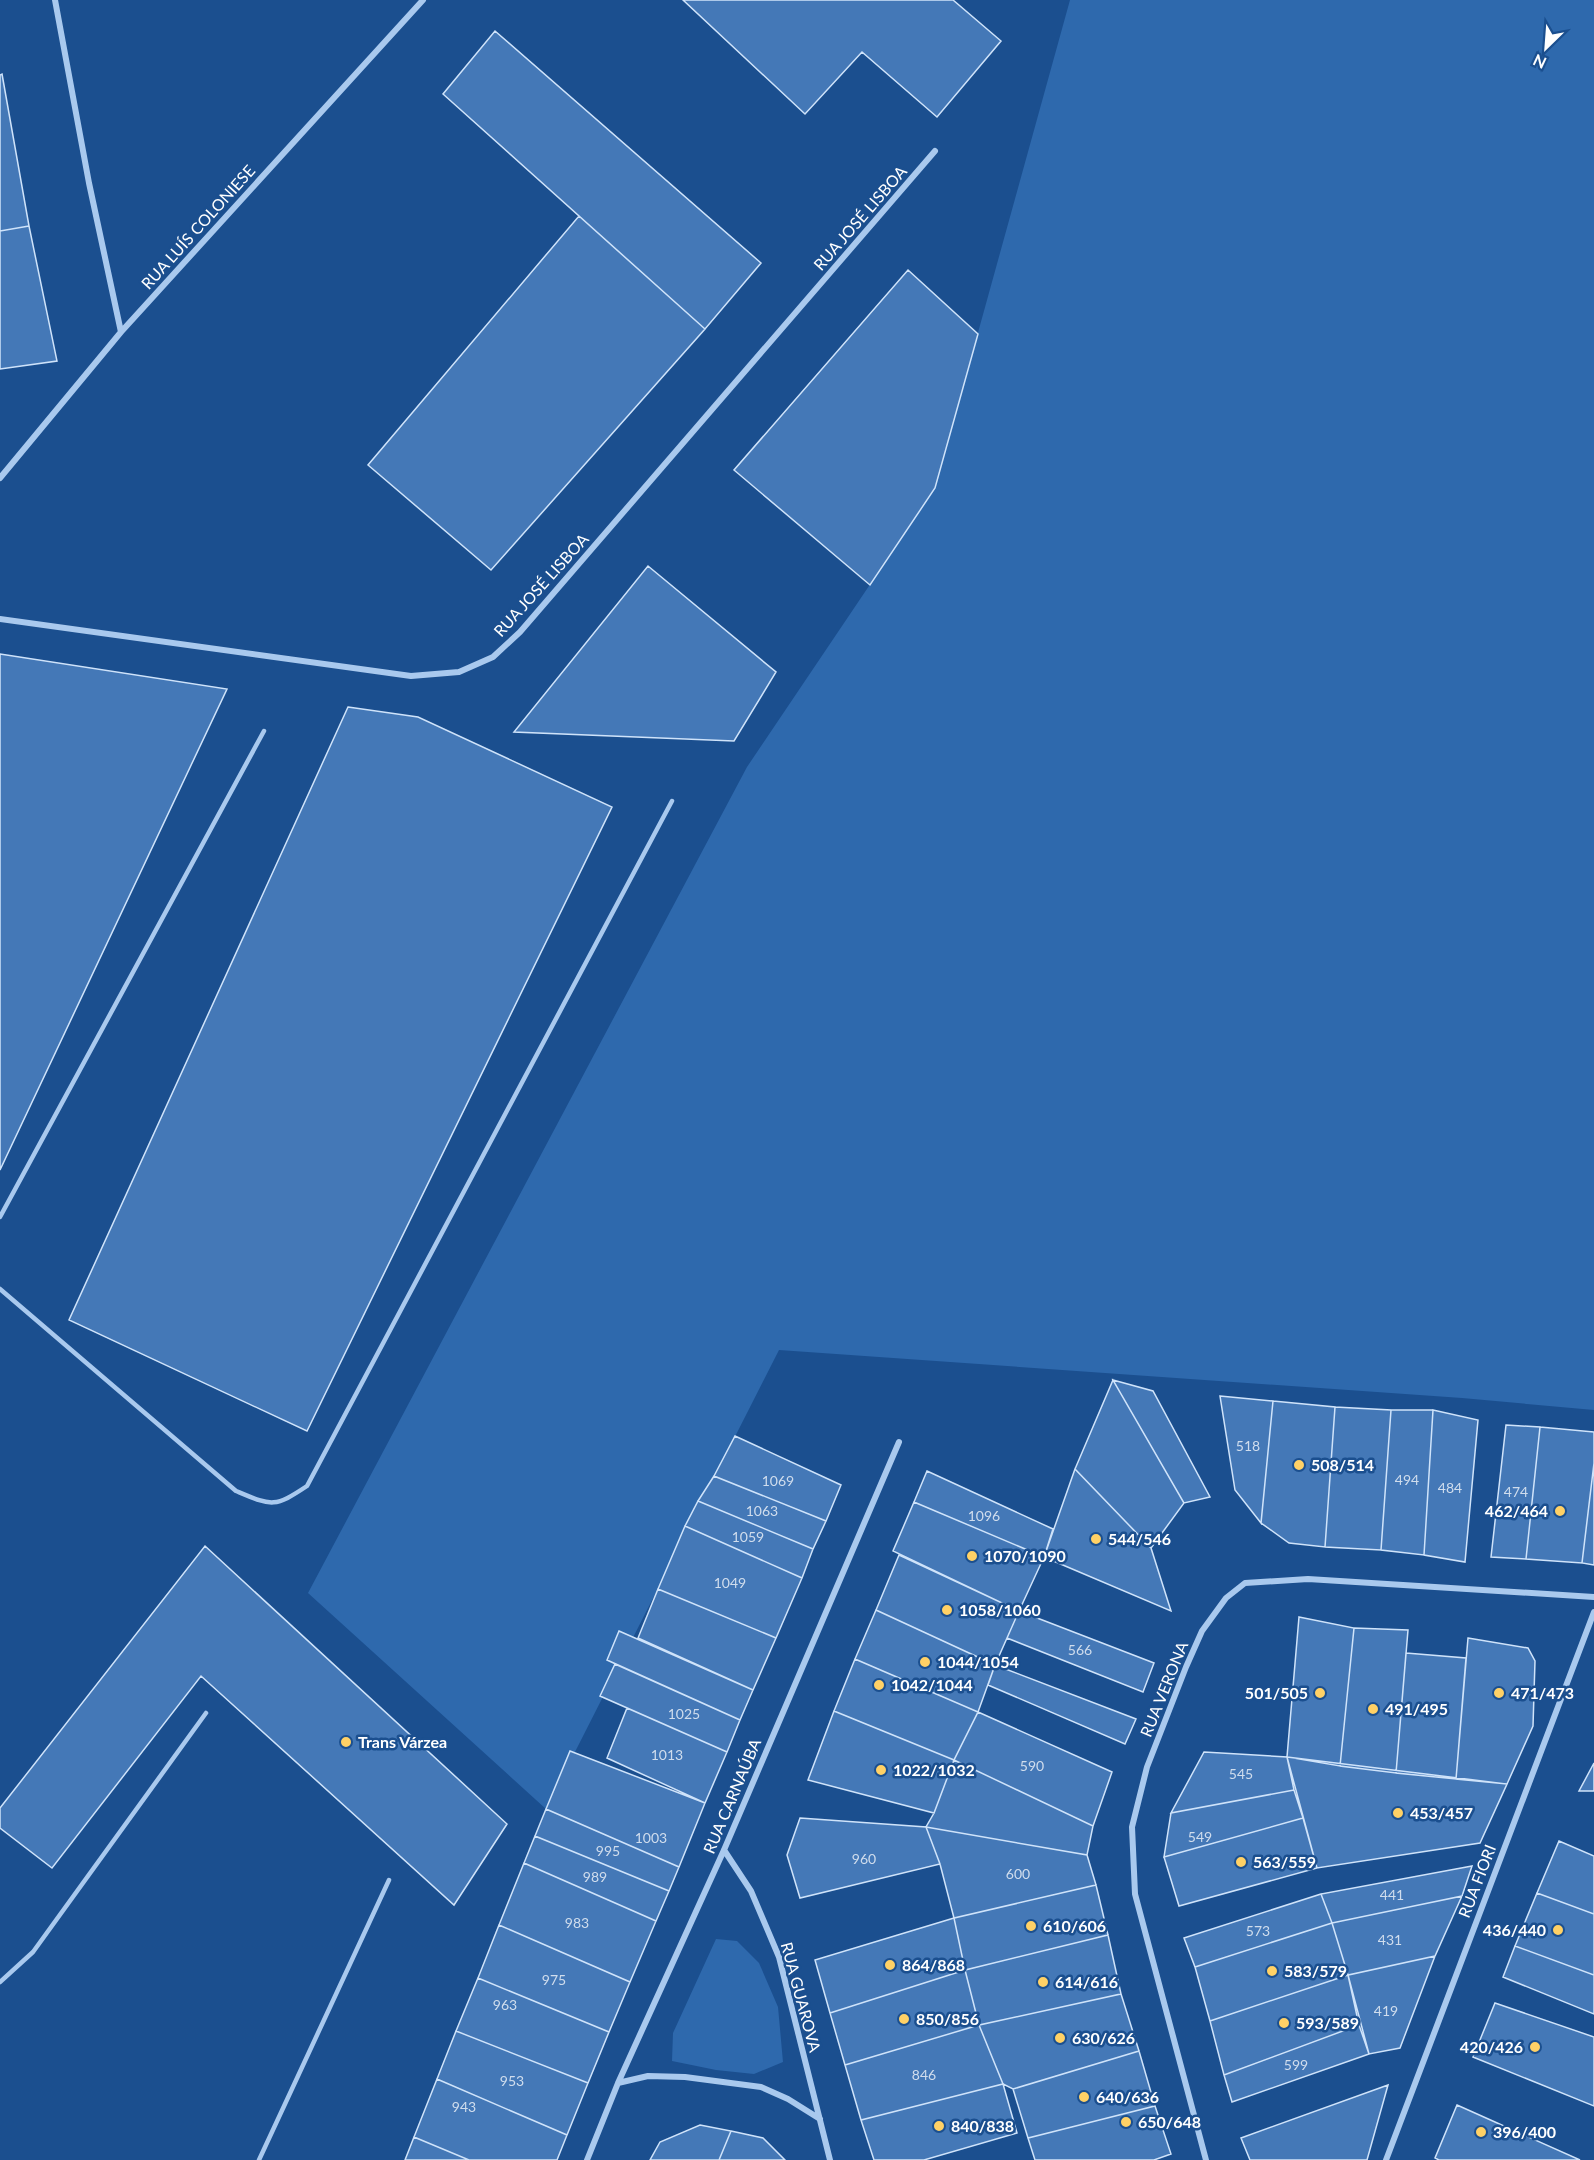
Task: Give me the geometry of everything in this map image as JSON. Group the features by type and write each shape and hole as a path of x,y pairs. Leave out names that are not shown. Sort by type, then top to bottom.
{"street":[{"path":"55,0 121,332"},
{"name":"RUA LUÍS COLONIESE","path":"0,478 121,332 423,0"},
{"name":"RUA JOSÉ LISBOA","path":"0,619 411,676 459,672 493,657 520,632 935,151"},
{"name":"RUA CARNAÚBA","path":"587,2160 618,2083 724,1850 899,1442"},
{"name":"RUA VERONA","path":"1206,2160 1135,1894 1132,1827 1147,1767 1202,1631 1226,1598 1245,1583 1308,1579 1594,1597"},
{"name":"RUA FIORI","path":"1386,2160 1594,1612"},
{"name":"RUA GUAROVA","path":"724,1850 751,1891 779,1957 830,2160"},
{"path":"618,2083 648,2076 686,2077 761,2087 788,2099 820,2119"}],"lane":[{"path":"0,1217 264,730"},
{"path":"0,1289 236,1491 264,1503 285,1501 307,1485 672,801"},
{"path":"0,1982 33,1952 206,1713"},
{"path":"259,2160 389,1880"}],"shaded area":[{"path":"1070,0 1594,0 1594,1410 1462,1398 779,1350 546,1809 308,1593 747,767 935,488"},
{"path":"716,1939 737,1941 759,1963 778,2007 783,2062 754,2074 716,2070 672,2061 673,2033"}],"building":[{"path":"683,0 953,0 1001,41 937,117 862,52 805,114"},
{"path":"495,31 761,263 705,329 443,94"},
{"path":"2,74 29,226 0,231 0,75"},
{"path":"579,216 705,329 491,570 368,465"},
{"path":"29,226 57,361 0,369 0,231"},
{"path":"908,270 978,334 935,488 870,585 734,470"},
{"path":"648,566 776,672 734,741 514,732"},
{"path":"0,654 227,689 0,1170"},
{"path":"348,707 418,717 612,807 307,1431 69,1320"},
{"path":"1113,1380 1184,1503 1151,1548 1075,1469"},
{"path":"1113,1380 1153,1391 1210,1497 1184,1503"},
{"path":"1220,1396 1273,1401 1261,1523 1235,1490"},
{"name":"508/514","path":"1273,1401 1335,1407 1325,1547 1289,1543 1261,1523"},
{"path":"1335,1407 1391,1410 1381,1550 1325,1547"},
{"path":"1391,1410 1433,1410 1424,1555 1381,1550"},
{"path":"1433,1410 1478,1420 1465,1562 1424,1555"},
{"path":"1506,1425 1540,1427 1526,1559 1491,1557"},
{"name":"462/464","path":"1540,1427 1594,1432 1594,1463 1582,1563 1526,1559"},
{"path":"735,1436 841,1485 826,1521 714,1476"},
{"path":"1594,1463 1594,1565 1582,1563"},
{"name":"544/546","path":"1075,1469 1151,1548 1171,1611 1044,1557"},
{"path":"927,1471 1053,1529 1044,1557 914,1502"},
{"path":"714,1476 826,1521 813,1549 698,1501"},
{"path":"698,1501 813,1549 802,1578 685,1526"},
{"name":"1070/1090","path":"914,1502 1044,1557 1019,1611 893,1551"},
{"path":"685,1526 802,1578 776,1638 658,1589"},
{"name":"Trans Várzea","path":"205,1546 507,1824 454,1905 201,1676 52,1868 0,1828 0,1808"},
{"name":"1058/1060","path":"899,1555 1019,1611 995,1665 876,1610"},
{"path":"658,1589 776,1638 753,1690 638,1638"},
{"name":"1044/1054","path":"876,1610 995,1665 978,1712 855,1659"},
{"path":"1019,1611 1154,1663 1143,1692 1007,1638"},
{"name":"501/505","path":"1299,1617 1354,1628 1340,1766 1287,1757"},
{"name":"491/495","path":"1354,1628 1408,1630 1396,1773 1340,1766"},
{"path":"619,1631 753,1690 740,1720 607,1660"},
{"name":"471/473","path":"1468,1638 1528,1648 1535,1661 1533,1726 1507,1784 1456,1779"},
{"path":"1406,1653 1466,1658 1456,1779 1396,1773"},
{"name":"1042/1044","path":"855,1659 978,1712 954,1760 834,1711"},
{"path":"615,1664 740,1720 727,1752 600,1696"},
{"path":"995,1665 1136,1719 1125,1744 988,1685"},
{"path":"627,1708 727,1752 705,1803 607,1758"},
{"name":"1022/1032","path":"834,1711 954,1760 934,1813 808,1780"},
{"path":"978,1712 1112,1772 1093,1826 954,1760"},
{"path":"570,1751 705,1803 679,1867 546,1809"},
{"path":"1204,1752 1287,1757 1294,1790 1171,1813"},
{"name":"453/457","path":"1287,1757 1507,1784 1480,1843 1317,1868"},
{"path":"954,1760 1093,1826 1087,1855 926,1827 934,1813"},
{"path":"1594,1763 1594,1791 1579,1791"},
{"path":"1294,1790 1303,1818 1164,1857 1171,1813"},
{"path":"546,1809 679,1867 669,1891 535,1836"},
{"path":"800,1818 926,1827 940,1864 800,1898 787,1855"},
{"name":"563/559","path":"1303,1818 1317,1868 1179,1906 1164,1857"},
{"path":"926,1827 1087,1855 1096,1885 954,1918 940,1864"},
{"path":"535,1836 669,1891 656,1921 524,1863"},
{"path":"1559,1841 1594,1856 1594,1914 1537,1893"},
{"path":"524,1863 656,1921 630,1982 499,1925"},
{"path":"1472,1866 1462,1896 1332,1923 1321,1894"},
{"name":"610/606","path":"1096,1885 1108,1935 965,1970 954,1918"},
{"name":"436/440","path":"1537,1893 1594,1914 1594,1975 1515,1946"},
{"path":"1321,1894 1332,1923 1195,1967 1184,1938"},
{"path":"1462,1896 1435,1956 1348,1975 1332,1923"},
{"name":"864/868","path":"954,1918 965,1970 830,2013 815,1960"},
{"name":"583/579","path":"1332,1923 1348,1975 1210,2021 1195,1967"},
{"path":"499,1925 630,1982 609,2032 478,1978"},
{"name":"614/616","path":"1108,1935 1121,1994 979,2025 965,1970"},
{"path":"1515,1946 1594,1975 1594,2014 1503,1977"},
{"path":"1435,1956 1400,2048 1369,2054 1348,1975"},
{"name":"850/856","path":"965,1970 979,2025 845,2065 830,2013"},
{"name":"593/589","path":"1348,1975 1359,2025 1224,2075 1210,2021"},
{"path":"478,1978 609,2032 588,2083 456,2031"},
{"name":"630/626","path":"1121,1994 1139,2051 1013,2089 1003,2084 979,2025"},
{"name":"420/426","path":"1495,2003 1594,2037 1594,2106 1473,2057"},
{"path":"979,2025 1003,2084 861,2120 845,2065"},
{"path":"1359,2025 1369,2054 1232,2102 1224,2075"},
{"path":"456,2031 588,2083 567,2135 437,2079"},
{"name":"640/636","path":"1139,2051 1155,2106 1028,2138 1013,2089"},
{"path":"437,2079 567,2135 557,2160 469,2160 414,2137"},
{"name":"840/838","path":"1003,2084 1017,2133 924,2160 874,2160 861,2120"},
{"path":"1388,2085 1367,2160 1250,2160 1241,2138"},
{"name":"396/400","path":"1457,2105 1580,2160 1439,2160 1435,2158"},
{"name":"650/648","path":"1155,2106 1171,2154 1154,2160 1035,2160 1028,2138"},
{"path":"700,2125 731,2131 719,2160 650,2160 660,2142"},
{"path":"731,2131 763,2138 785,2160 719,2160"},
{"path":"414,2137 469,2160 405,2160"}],"place":[{"name":"508/514","path":"1299,1465"},
{"name":"462/464","path":"1560,1511"},
{"name":"544/546","path":"1096,1539"},
{"name":"1070/1090","path":"972,1556"},
{"name":"1058/1060","path":"947,1610"},
{"name":"1044/1054","path":"925,1662"},
{"name":"1042/1044","path":"879,1685"},
{"name":"501/505","path":"1320,1693"},
{"name":"471/473","path":"1499,1693"},
{"name":"491/495","path":"1373,1709"},
{"name":"Trans Várzea","path":"346,1742"},
{"name":"1022/1032","path":"881,1770"},
{"name":"453/457","path":"1398,1813"},
{"name":"563/559","path":"1241,1862"},
{"name":"610/606","path":"1031,1926"},
{"name":"436/440","path":"1558,1930"},
{"name":"864/868","path":"890,1965"},
{"name":"583/579","path":"1272,1971"},
{"name":"614/616","path":"1043,1982"},
{"name":"850/856","path":"904,2019"},
{"name":"593/589","path":"1284,2023"},
{"name":"630/626","path":"1060,2038"},
{"name":"420/426","path":"1535,2047"},
{"name":"640/636","path":"1084,2097"},
{"name":"650/648","path":"1126,2122"},
{"name":"840/838","path":"939,2126"},
{"name":"396/400","path":"1481,2132"}]}
